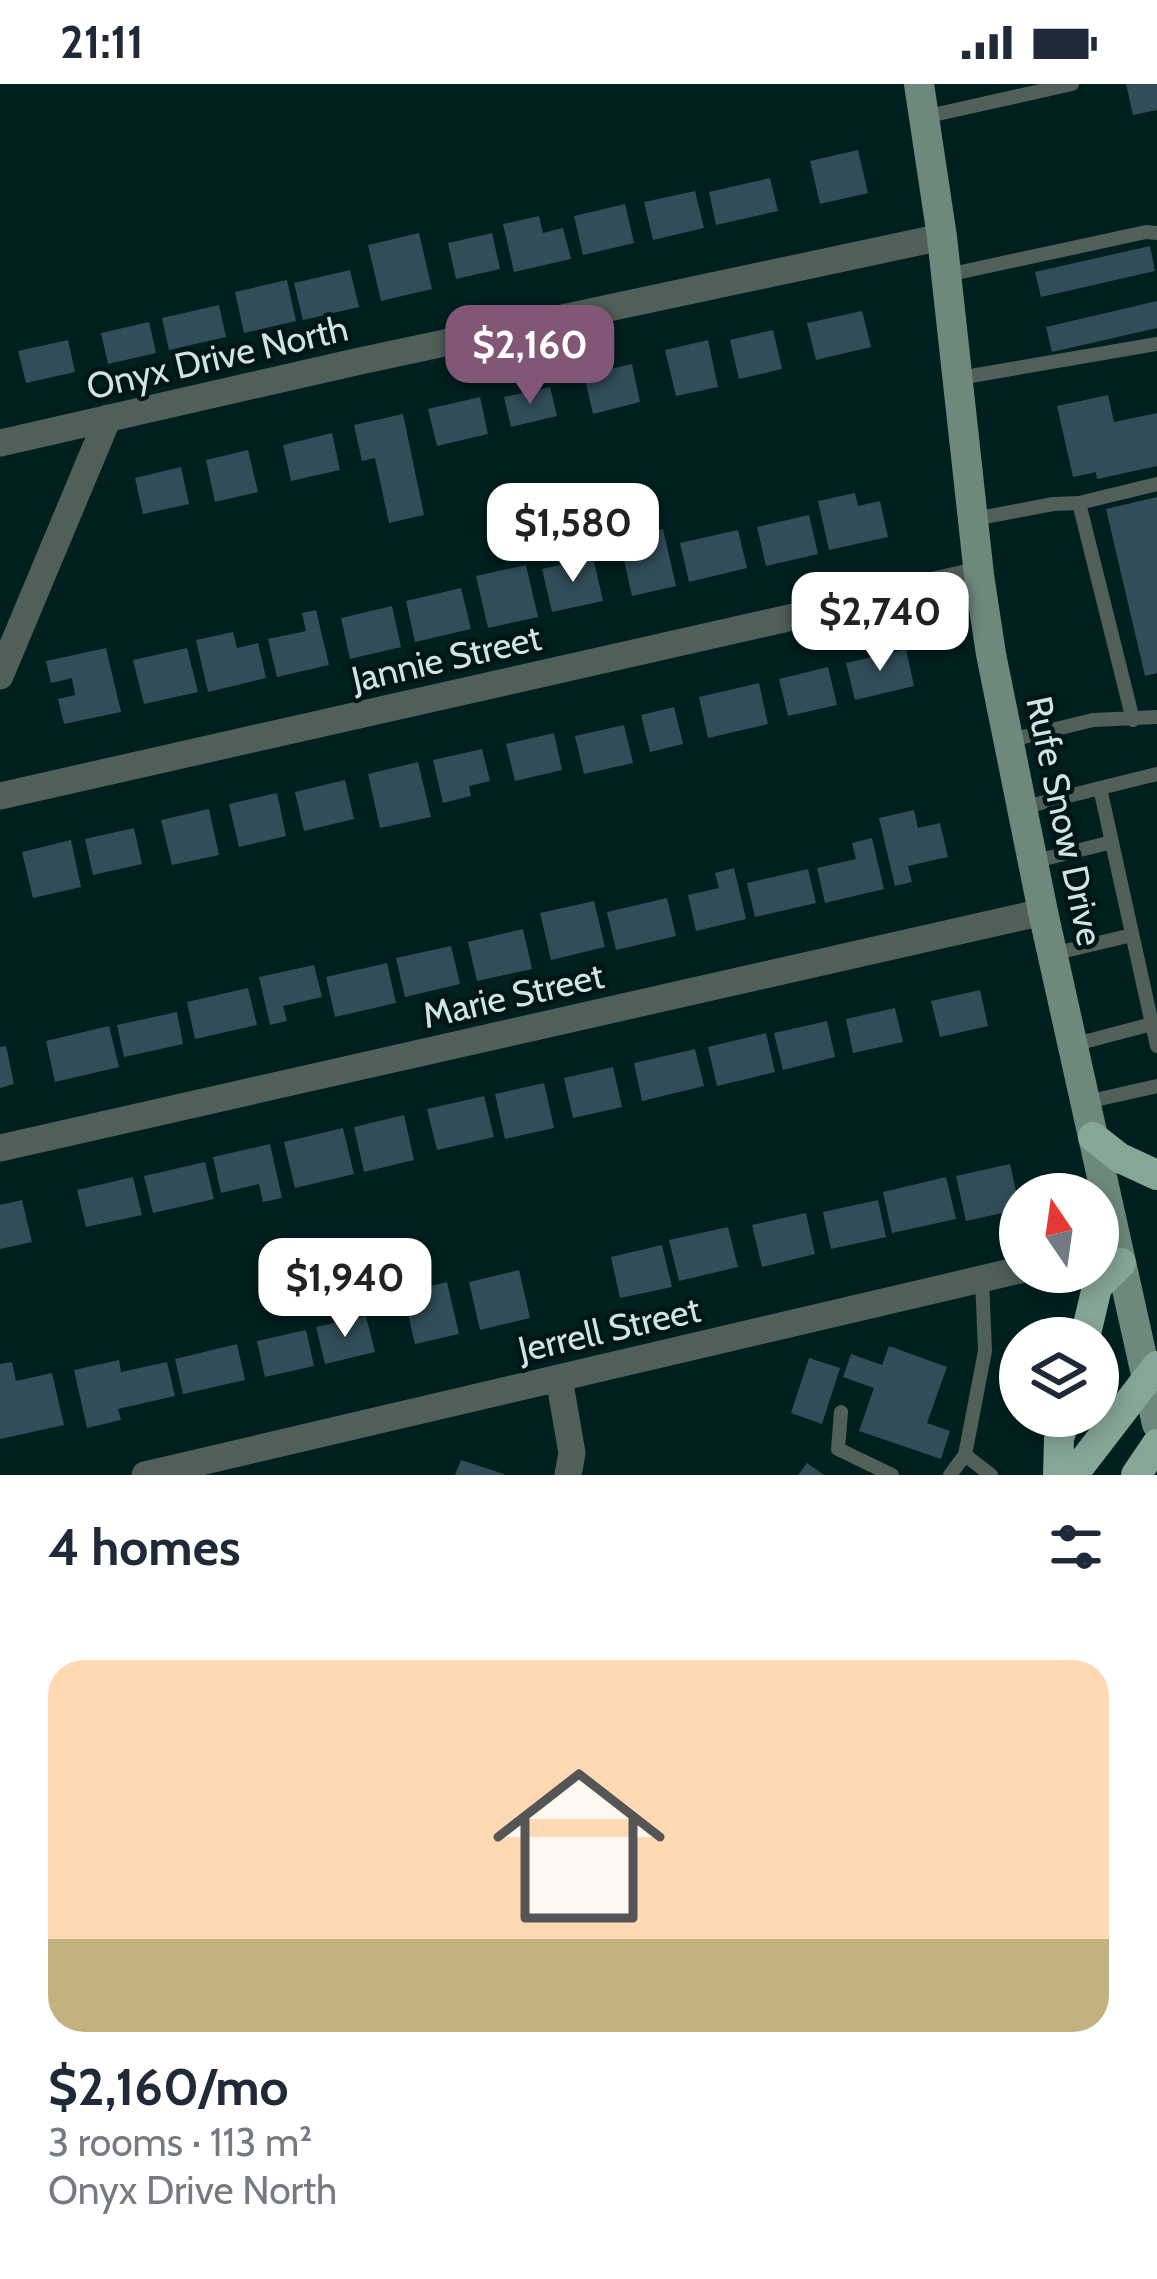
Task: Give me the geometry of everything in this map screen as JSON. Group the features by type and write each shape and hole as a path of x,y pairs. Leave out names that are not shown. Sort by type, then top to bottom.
{"main road":[{"name":"Rufe Snow Drive","path":"919,84 942,237 979,575 1007,741 1099,1173"},
{"path":"1093,1136 1120,1158 1157,1174"},
{"name":"Rufe Snow Drive","path":"1119,1275 1152,1373 1157,1424"},
{"path":"1072,1475 1152,1373"},
{"path":"1058,1475 1059,1437"},
{"path":"1136,1475 1157,1444"}],"street":[{"name":"Onyx Drive North","path":"0,443 942,237"},
{"path":"0,676 108,418"},
{"name":"Jannie Street","path":"0,796 979,575"},
{"name":"Marie Street","path":"0,1148 1042,912"},
{"name":"Jerrell Street","path":"145,1475 999,1275"},
{"path":"560,1378 572,1453 568,1475"}],"lane":[{"path":"924,117 1072,84"},
{"path":"946,274 1157,233"},
{"path":"958,378 1157,344"},
{"path":"972,519 1157,484"},
{"path":"1079,502 1132,720"},
{"path":"1007,741 1093,720 1157,717"},
{"path":"1021,808 1157,774"},
{"path":"1100,788 1157,1046"},
{"path":"1032,862 1112,842"},
{"path":"1052,954 1132,935"},
{"path":"1072,1046 1152,1024"},
{"path":"1085,1102 1157,1086"},
{"path":"950,1475 964,1456 985,1351 982,1279"},
{"path":"841,1412 838,1449 892,1475"},
{"path":"964,1456 991,1475"}],"building":[{"path":"1126,84 1157,84 1157,110 1133,115"},
{"path":"858,150 868,193 820,204 810,161"},
{"path":"770,178 778,211 716,225 709,192"},
{"path":"695,191 704,228 653,240 644,202"},
{"path":"625,204 634,243 583,255 574,216"},
{"path":"539,216 543,233 563,228 571,259 514,272 503,224"},
{"path":"419,233 432,289 381,301 368,245"},
{"path":"492,233 500,269 456,279 448,243"},
{"path":"1150,246 1155,271 1041,297 1035,272"},
{"path":"350,270 359,307 303,320 294,283"},
{"path":"287,280 296,321 244,333 235,292"},
{"path":"1157,301 1157,328 1052,352 1046,327"},
{"path":"219,305 226,337 169,350 162,318"},
{"path":"862,311 871,347 816,360 807,323"},
{"path":"149,322 156,353 108,364 101,333"},
{"path":"773,330 782,369 739,379 730,340"},
{"path":"68,340 75,372 26,383 18,351"},
{"path":"708,340 718,387 676,396 665,350"},
{"path":"632,364 640,402 593,414 584,375"},
{"path":"550,387 557,416 511,427 504,397"},
{"path":"1108,395 1114,422 1157,413 1157,466 1097,479 1096,472 1073,477 1057,406"},
{"path":"480,397 488,434 437,446 428,409"},
{"path":"403,414 424,515 389,523 375,458 362,461 354,425"},
{"path":"332,433 340,470 291,481 283,445"},
{"path":"248,450 258,492 215,502 206,460"},
{"path":"181,467 189,504 143,514 135,478"},
{"path":"855,493 858,506 880,501 888,537 829,550 818,501"},
{"path":"1157,497 1157,673 1145,676 1106,509"},
{"path":"809,515 818,554 766,566 757,527"},
{"path":"663,529 676,586 632,596 624,560 647,554 642,534"},
{"path":"738,530 747,568 689,582 680,543"},
{"path":"593,557 603,601 552,612 542,569"},
{"path":"526,565 538,617 488,628 476,576"},
{"path":"461,588 471,629 415,642 406,601"},
{"path":"392,606 401,647 350,659 341,618"},
{"path":"316,610 329,665 277,677 268,639 306,631 302,613"},
{"path":"233,632 237,648 258,643 266,678 208,692 196,640"},
{"path":"106,648 121,712 64,724 58,699 75,695 72,678 51,683 46,661"},
{"path":"187,648 198,692 144,704 133,660"},
{"path":"906,649 914,686 855,700 846,663"},
{"path":"828,667 837,705 788,716 779,679"},
{"path":"759,683 768,724 708,738 699,697"},
{"path":"674,707 683,744 650,752 641,715"},
{"path":"624,725 633,763 584,774 575,736"},
{"path":"554,733 562,770 515,781 506,744"},
{"path":"482,749 490,781 469,786 471,796 443,803 433,760"},
{"path":"418,762 431,817 380,828 368,774"},
{"path":"345,780 354,819 304,831 295,792"},
{"path":"277,793 286,836 239,847 229,804"},
{"path":"209,809 219,855 172,865 161,820"},
{"path":"914,810 918,828 940,823 948,857 908,866 912,882 895,886 879,818"},
{"path":"134,828 142,864 93,875 85,839"},
{"path":"872,838 884,889 825,903 817,868 856,859 852,843"},
{"path":"71,840 81,887 33,898 22,852"},
{"path":"734,868 746,919 696,931 688,895 719,888 715,873"},
{"path":"808,869 816,903 755,917 747,883"},
{"path":"667,898 676,936 616,950 607,912"},
{"path":"594,901 605,947 551,960 540,913"},
{"path":"523,929 532,969 477,981 468,942"},
{"path":"451,946 460,984 405,997 396,958"},
{"path":"387,963 396,1003 335,1017 326,977"},
{"path":"314,965 322,997 283,1006 287,1021 270,1025 259,977"},
{"path":"248,988 257,1025 195,1039 187,1002"},
{"path":"980,990 988,1026 940,1037 931,1001"},
{"path":"895,1008 903,1042 853,1053 846,1019"},
{"path":"177,1012 183,1044 124,1057 117,1025"},
{"path":"827,1021 835,1057 783,1070 774,1033"},
{"path":"109,1026 119,1067 55,1082 46,1041"},
{"path":"766,1033 775,1072 717,1086 708,1047"},
{"path":"6,1046 14,1084 0,1088 0,1047"},
{"path":"695,1049 704,1086 642,1101 634,1063"},
{"path":"613,1067 622,1107 573,1118 564,1078"},
{"path":"544,1083 554,1128 505,1139 495,1094"},
{"path":"484,1096 494,1137 437,1150 427,1109"},
{"path":"404,1115 414,1160 364,1172 354,1127"},
{"path":"343,1128 354,1174 295,1188 284,1142"},
{"path":"270,1144 282,1198 263,1202 259,1184 221,1193 213,1157"},
{"path":"205,1162 214,1199 153,1213 144,1176"},
{"path":"1010,1164 1012,1173 999,1173 999,1214 966,1221 956,1176"},
{"path":"133,1177 142,1215 86,1227 77,1190"},
{"path":"946,1177 956,1219 892,1233 883,1192"},
{"path":"22,1200 32,1242 0,1249 0,1205"},
{"path":"878,1200 886,1237 831,1249 823,1212"},
{"path":"806,1213 815,1254 762,1267 752,1225"},
{"path":"728,1227 738,1267 679,1281 669,1240"},
{"path":"662,1245 672,1287 620,1298 611,1257"},
{"path":"519,1270 530,1318 480,1330 469,1282"},
{"path":"447,1282 459,1334 415,1344 403,1293"},
{"path":"366,1316 375,1352 325,1364 316,1327"},
{"path":"306,1330 314,1366 265,1377 257,1341"},
{"path":"237,1344 245,1380 183,1394 175,1359"},
{"path":"889,1346 947,1367 927,1423 950,1431 941,1459 859,1431 874,1388 843,1377 851,1354 882,1365"},
{"path":"809,1358 840,1368 822,1424 791,1413"},
{"path":"119,1360 121,1372 167,1362 175,1396 118,1409 121,1420 87,1428 74,1370"},
{"path":"12,1362 16,1381 52,1373 64,1425 0,1439 0,1364"},
{"path":"461,1460 504,1474 504,1475 455,1475"},
{"path":"807,1463 824,1475 798,1475"}]}
